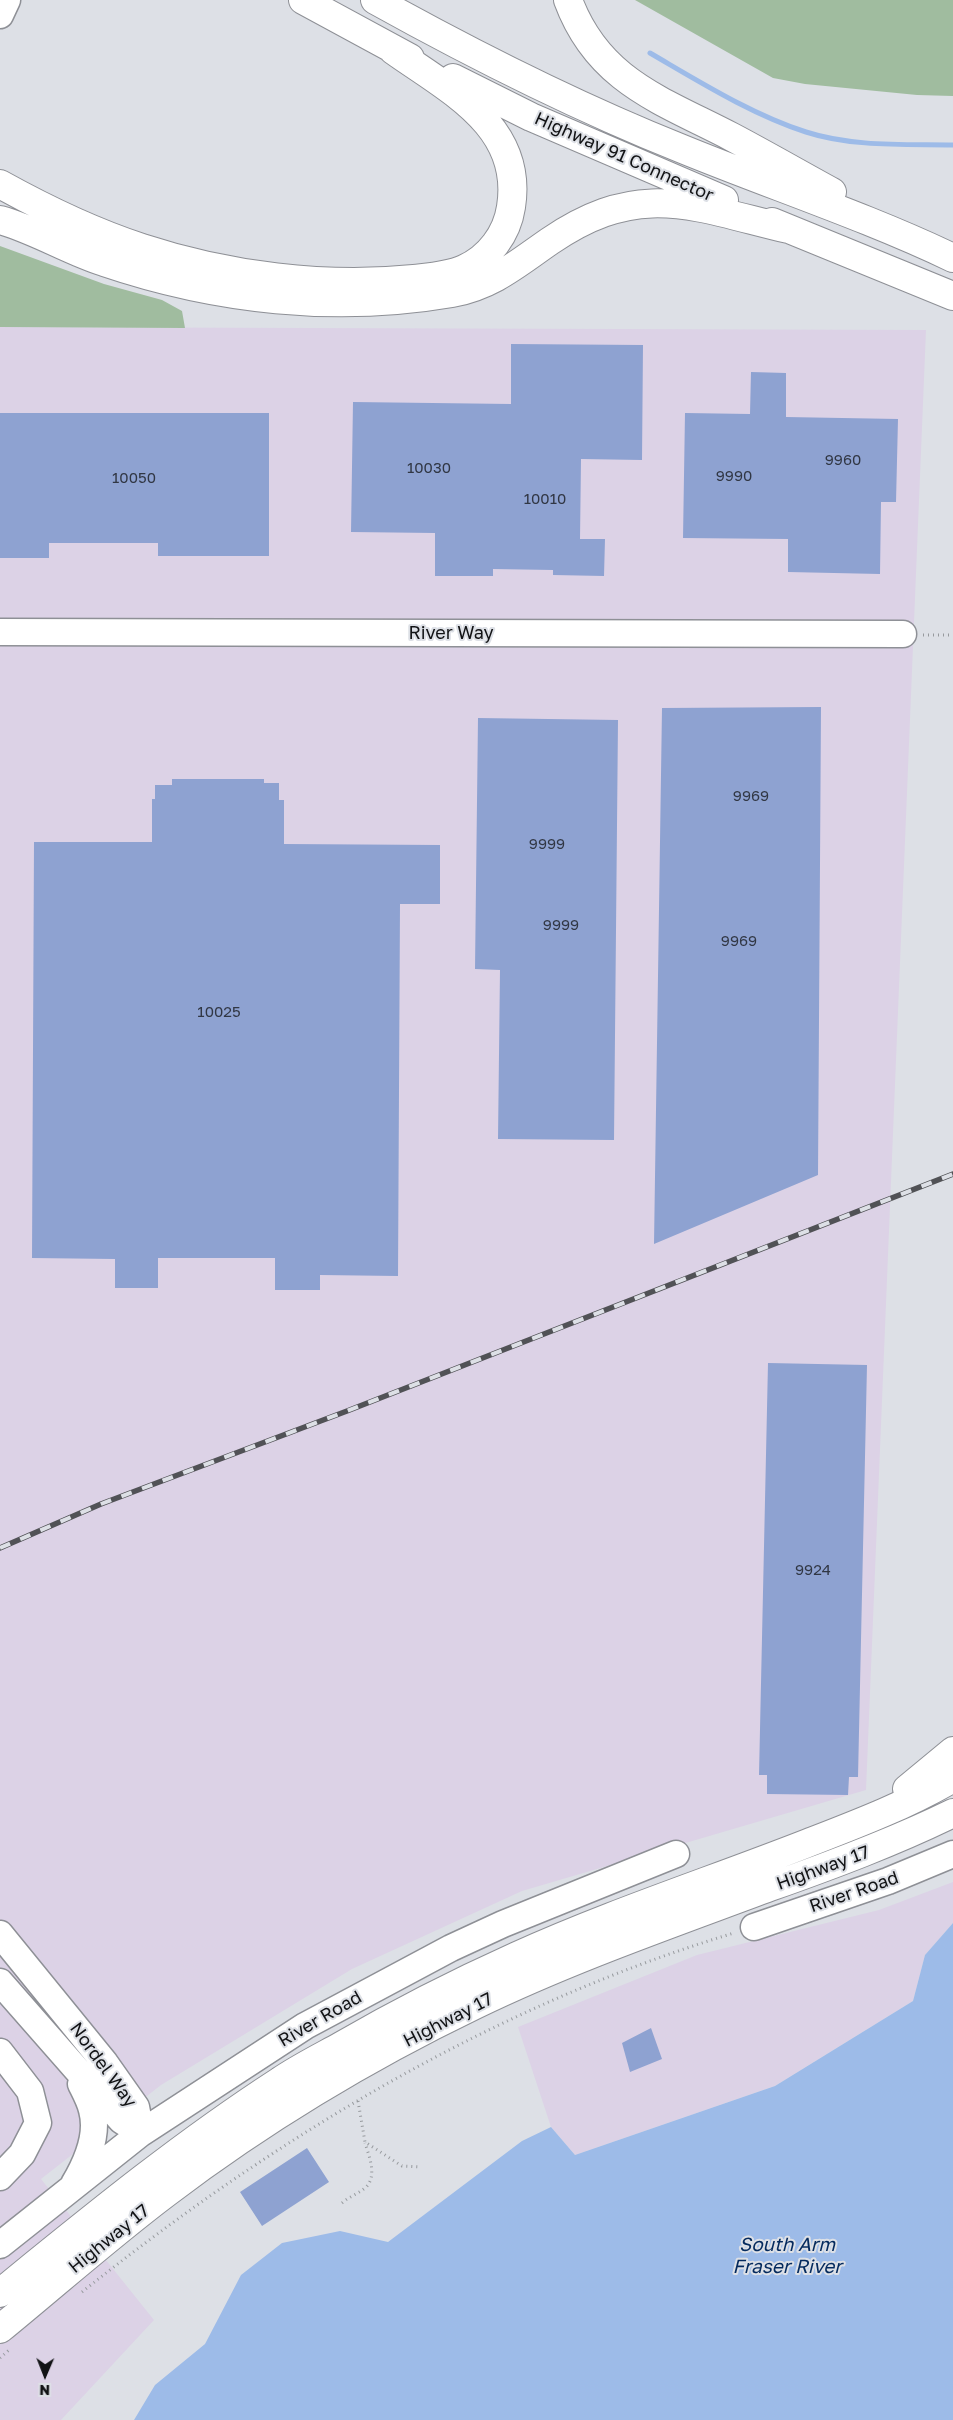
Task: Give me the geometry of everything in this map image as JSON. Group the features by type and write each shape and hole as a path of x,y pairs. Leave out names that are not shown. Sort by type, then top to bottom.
{"highway":[{"name":"Highway 91 Connector","path":"303,0 393,50 531,117 788,229 953,296"},
{"name":"Highway 91 Connector","path":"374,0 534,84 604,116 679,148 944,253"},
{"path":"568,0 593,49 628,81 944,253"},
{"path":"5,185 118,239 167,256 226,268 281,277 357,281 404,280 453,273 482,258 502,234 511,210 513,196 511,167 505,150 492,127 469,104 393,50"},
{"path":"2,220 81,254 156,278 233,294 270,299 322,302 393,300 472,289 502,275 568,229 590,217 628,204 648,202 687,204 788,229"},
{"path":"847,1828 906,1790 953,1751"},
{"name":"Highway 17","path":"0,2292 156,2167 208,2130 282,2080 366,2032 439,1993 518,1955 617,1914 847,1828 899,1806 953,1778"},
{"name":"Highway 17","path":"8,2337 174,2188 234,2145 342,2076 474,2006 536,1977 631,1938 871,1850 953,1813"}],"street":[{"path":"0,15 7,0"},
{"name":"River Way","path":"0,632 903,634"},
{"name":"River Road","path":"0,2245 141,2133 305,2026 451,1948 502,1924 676,1854"},
{"name":"River Road","path":"754,1927 888,1880 953,1854"},
{"name":"Nordel Way","path":"0,1934 105,2063 136,2107 141,2133"},
{"name":"Nordel Way","path":"0,1982 75,2071 120,2120 141,2133"},
{"path":"0,2052 30,2091 38,2123 22,2154 0,2177"},
{"path":"70,2191 83,2169 91,2148 94,2123 92,2110 75,2071"}],"path":[{"path":"903,634 953,635"},
{"path":"77,2296 179,2218 314,2127 388,2084 505,2022 597,1980 688,1947 754,1927"},
{"path":"342,2203 351,2194 365,2188 372,2178 372,2165 365,2142 358,2101"},
{"path":"365,2142 402,2166 420,2167"},
{"path":"0,2358 8,2337"}],"shaded area":[{"path":"0,327 926,330 866,1790 522,1891 352,1969 161,2085 41,2179 154,2320 61,2420 0,2420"},
{"path":"953,1882 953,1923 925,1955 913,2001 775,2086 575,2155 551,2127 518,2027 697,1955 879,1910"}],"green space":[{"path":"635,0 953,0 953,96 917,95 805,84 773,78"},
{"path":"0,246 104,284 162,300 182,311 185,328 0,327"}],"water":[{"name":"South Arm Fraser River","path":"953,1923 953,2420 134,2420 155,2385 205,2344 241,2275 282,2243 340,2231 388,2242 522,2141 551,2127 575,2155 775,2086 913,2001 925,1955"}],"building":[{"path":"511,344 643,345 642,460 581,459 580,539 605,539 604,576 553,575 553,570 493,569 493,576 435,576 435,533 351,532 353,402 511,404"},
{"path":"751,372 786,373 786,417 898,419 896,502 881,502 880,574 788,572 788,539 683,538 685,413 750,414"},
{"path":"0,413 269,413 269,556 158,556 158,543 49,543 49,558 0,558"},
{"path":"821,707 818,1175 654,1244 662,708"},
{"path":"478,718 618,720 614,1140 498,1139 500,970 475,969"},
{"path":"172,779 264,779 264,783 279,783 279,800 284,800 284,844 440,845 440,904 400,904 398,1276 320,1275 320,1290 275,1290 275,1258 158,1258 158,1288 115,1288 115,1259 32,1258 34,842 152,842 152,799 155,799 155,785 172,785"},
{"path":"768,1363 867,1365 858,1777 849,1777 848,1795 767,1794 767,1775 759,1775"},
{"path":"651,2028 662,2059 630,2072 622,2043"},
{"path":"307,2148 329,2182 262,2226 240,2192"}],"waterway":[{"path":"650,53 746,107 806,132 824,137 860,142 953,145"}],"railway":[{"path":"0,1548 101,1504 347,1411 953,1174"}]}
